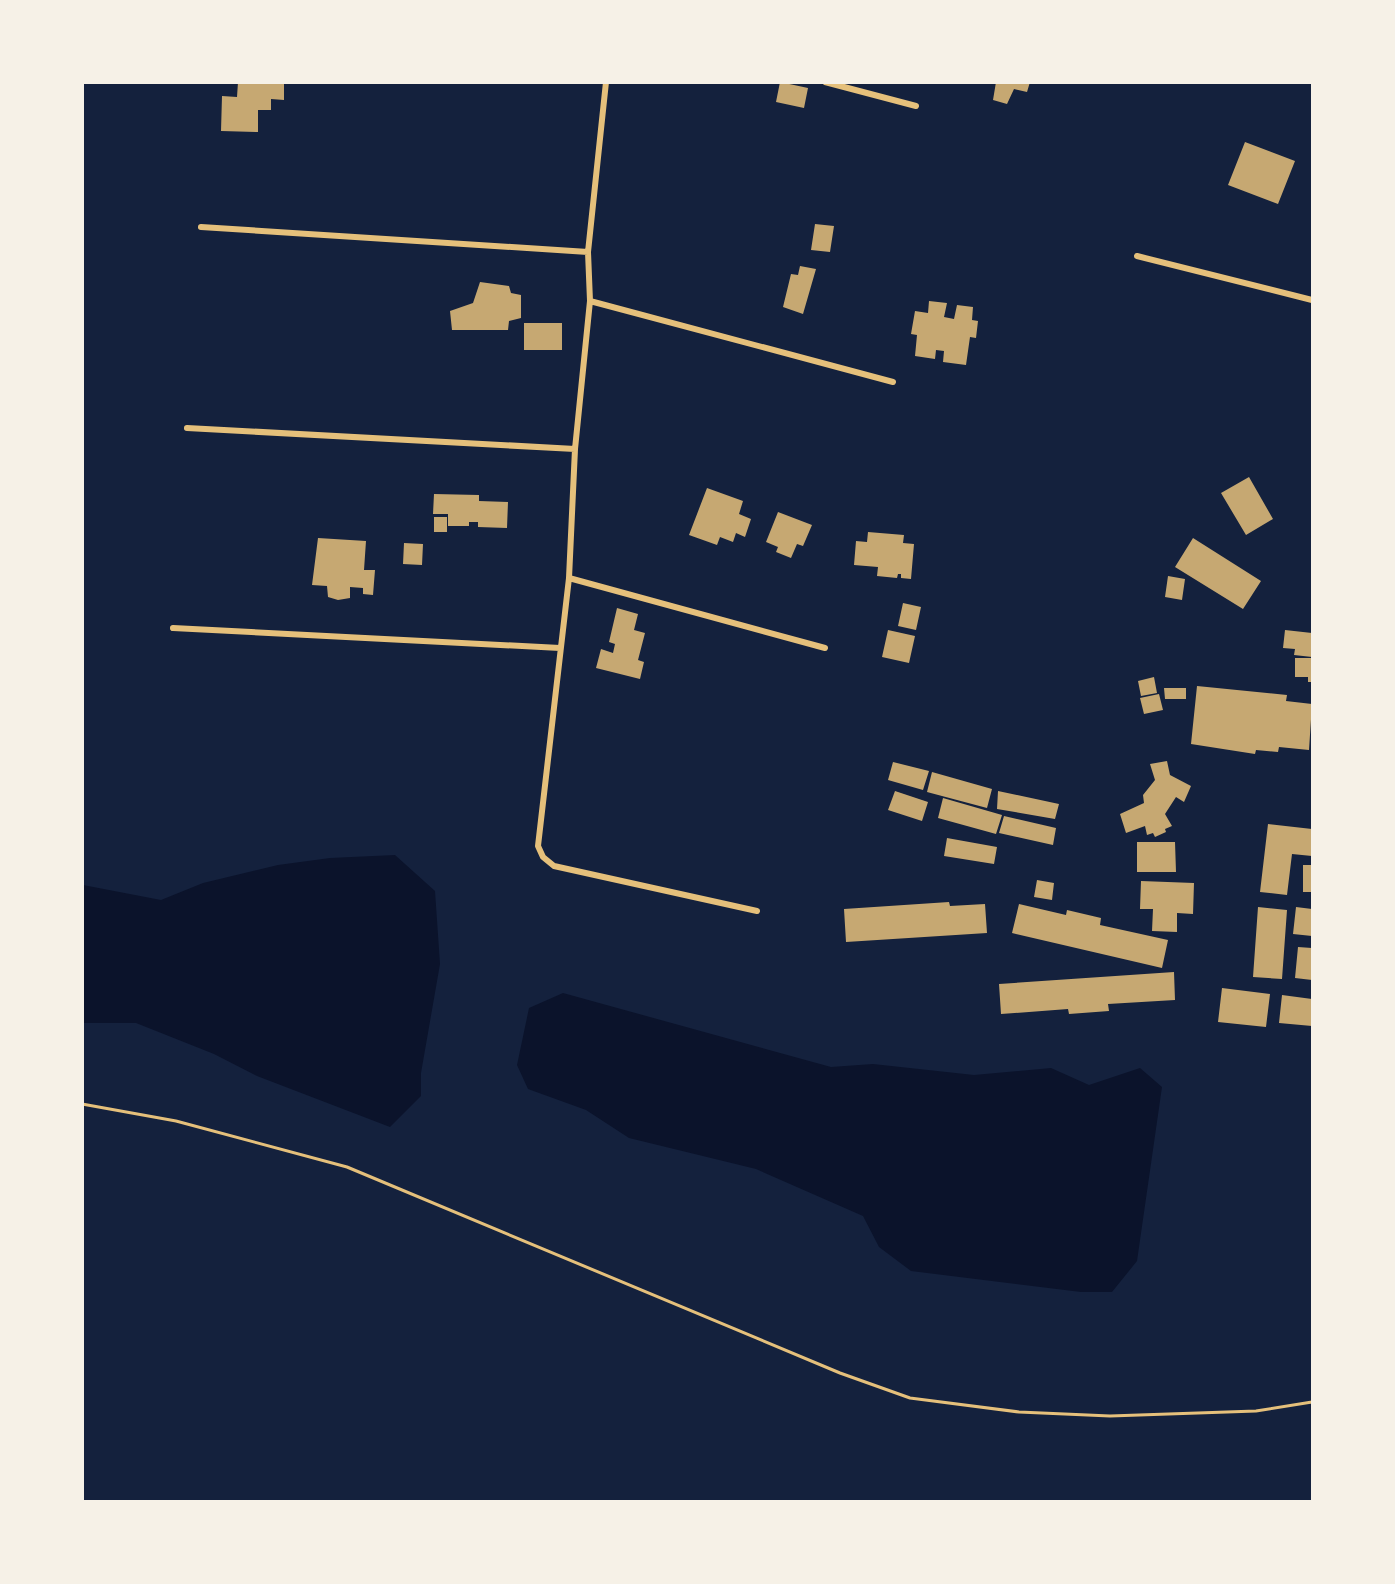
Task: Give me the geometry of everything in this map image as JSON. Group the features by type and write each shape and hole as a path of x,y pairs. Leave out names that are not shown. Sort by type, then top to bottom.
{"street":[{"path":"606,82 588,252 590,301 575,449 569,578 538,830 538,846 543,857 554,866 757,911"},
{"path":"825,82 916,106"},
{"path":"201,227 588,252"},
{"path":"1137,256 1312,300"},
{"path":"590,301 893,382"},
{"path":"187,428 575,449"},
{"path":"569,578 825,648"},
{"path":"173,628 560,648"}],"path":[{"path":"82,1104 176,1121 347,1167 840,1373 910,1398 1019,1412 1110,1416 1256,1411 1312,1402"}],"water":[{"path":"395,855 435,891 440,964 421,1073 421,1096 390,1127 257,1076 214,1054 136,1023 83,1023 83,885 161,900 203,883 278,865 330,858"},
{"path":"563,993 831,1067 873,1064 974,1075 1051,1068 1089,1085 1140,1068 1162,1087 1137,1261 1112,1292 1081,1292 911,1271 879,1247 863,1216 756,1169 629,1138 586,1110 528,1089 517,1065 529,1008"}],"building":[{"path":"238,82 284,82 284,100 271,99 271,110 258,110 258,132 221,131 222,96 237,97"},
{"path":"780,82 808,88 804,108 776,102"},
{"path":"996,82 1030,82 1027,92 1014,89 1007,104 993,100"},
{"path":"1245,142 1295,161 1278,204 1228,185"},
{"path":"815,224 834,226 830,252 811,250"},
{"path":"800,266 816,269 803,314 783,307 791,274 798,275"},
{"path":"480,282 509,286 511,293 521,295 521,318 509,321 508,330 452,330 450,311 473,303"},
{"path":"929,301 947,303 944,317 954,319 957,305 973,307 972,320 978,321 976,338 970,337 966,365 943,362 944,351 936,350 935,359 915,356 917,335 911,334 915,311 928,313"},
{"path":"524,323 562,323 562,350 524,350"},
{"path":"1249,477 1273,519 1246,535 1221,493"},
{"path":"707,488 743,501 739,514 751,519 745,537 736,533 733,542 720,537 717,545 689,535"},
{"path":"434,494 479,495 479,501 508,502 507,528 478,527 478,522 469,522 469,526 448,526 448,514 433,514"},
{"path":"778,512 812,525 803,546 797,544 791,558 776,552 778,547 766,542"},
{"path":"434,517 447,517 447,532 434,532"},
{"path":"868,532 904,535 903,543 914,544 911,579 901,578 901,574 898,574 897,578 877,576 878,567 854,565 856,541 867,542"},
{"path":"318,538 366,541 364,570 375,570 373,595 363,594 363,588 350,587 350,598 338,600 328,597 327,586 312,585"},
{"path":"1193,538 1261,581 1243,609 1175,567"},
{"path":"404,543 423,544 422,565 403,564"},
{"path":"1168,576 1185,579 1182,600 1165,597"},
{"path":"903,603 921,607 916,630 898,626"},
{"path":"617,608 638,614 634,630 645,633 638,660 644,662 640,679 596,668 601,649 613,653 615,644 609,642"},
{"path":"888,630 915,636 909,663 882,657"},
{"path":"1285,630 1312,633 1312,657 1294,655 1295,649 1283,648"},
{"path":"1295,658 1312,658 1312,682 1308,682 1308,677 1295,677"},
{"path":"1154,677 1157,693 1141,696 1138,681"},
{"path":"1197,686 1287,695 1286,701 1312,704 1309,750 1279,747 1278,752 1256,750 1255,754 1191,744"},
{"path":"1164,688 1186,688 1186,699 1165,699"},
{"path":"1159,694 1163,710 1144,714 1140,698"},
{"path":"1167,761 1170,775 1191,786 1184,802 1176,797 1165,814 1172,826 1155,837 1153,833 1147,835 1145,826 1126,833 1120,814 1144,803 1143,795 1155,780 1150,764"},
{"path":"893,762 929,771 923,790 888,780"},
{"path":"932,772 992,789 987,808 927,792"},
{"path":"895,791 928,802 922,821 888,810"},
{"path":"998,791 1059,804 1055,819 997,809"},
{"path":"943,798 1002,815 996,834 938,818"},
{"path":"1004,816 1056,828 1053,845 999,833"},
{"path":"1268,824 1312,829 1312,856 1292,854 1287,895 1260,892"},
{"path":"947,838 997,847 994,864 944,856"},
{"path":"1137,842 1175,842 1176,872 1137,872"},
{"path":"1303,865 1312,865 1312,892 1303,892"},
{"path":"1037,880 1054,883 1052,900 1034,897"},
{"path":"1141,881 1194,883 1193,914 1177,913 1177,932 1152,931 1153,909 1140,909"},
{"path":"949,902 950,906 985,904 987,933 846,942 844,909"},
{"path":"1019,904 1066,915 1067,910 1101,918 1100,925 1168,940 1162,968 1012,933"},
{"path":"1258,907 1287,910 1282,979 1253,977"},
{"path":"1296,907 1312,909 1312,936 1293,934"},
{"path":"1298,947 1312,948 1312,980 1295,978"},
{"path":"1174,972 1175,1000 1108,1004 1109,1011 1069,1014 1068,1009 1001,1014 999,984"},
{"path":"1222,988 1270,994 1266,1027 1218,1022"},
{"path":"1282,995 1312,999 1312,1026 1279,1023"}]}
